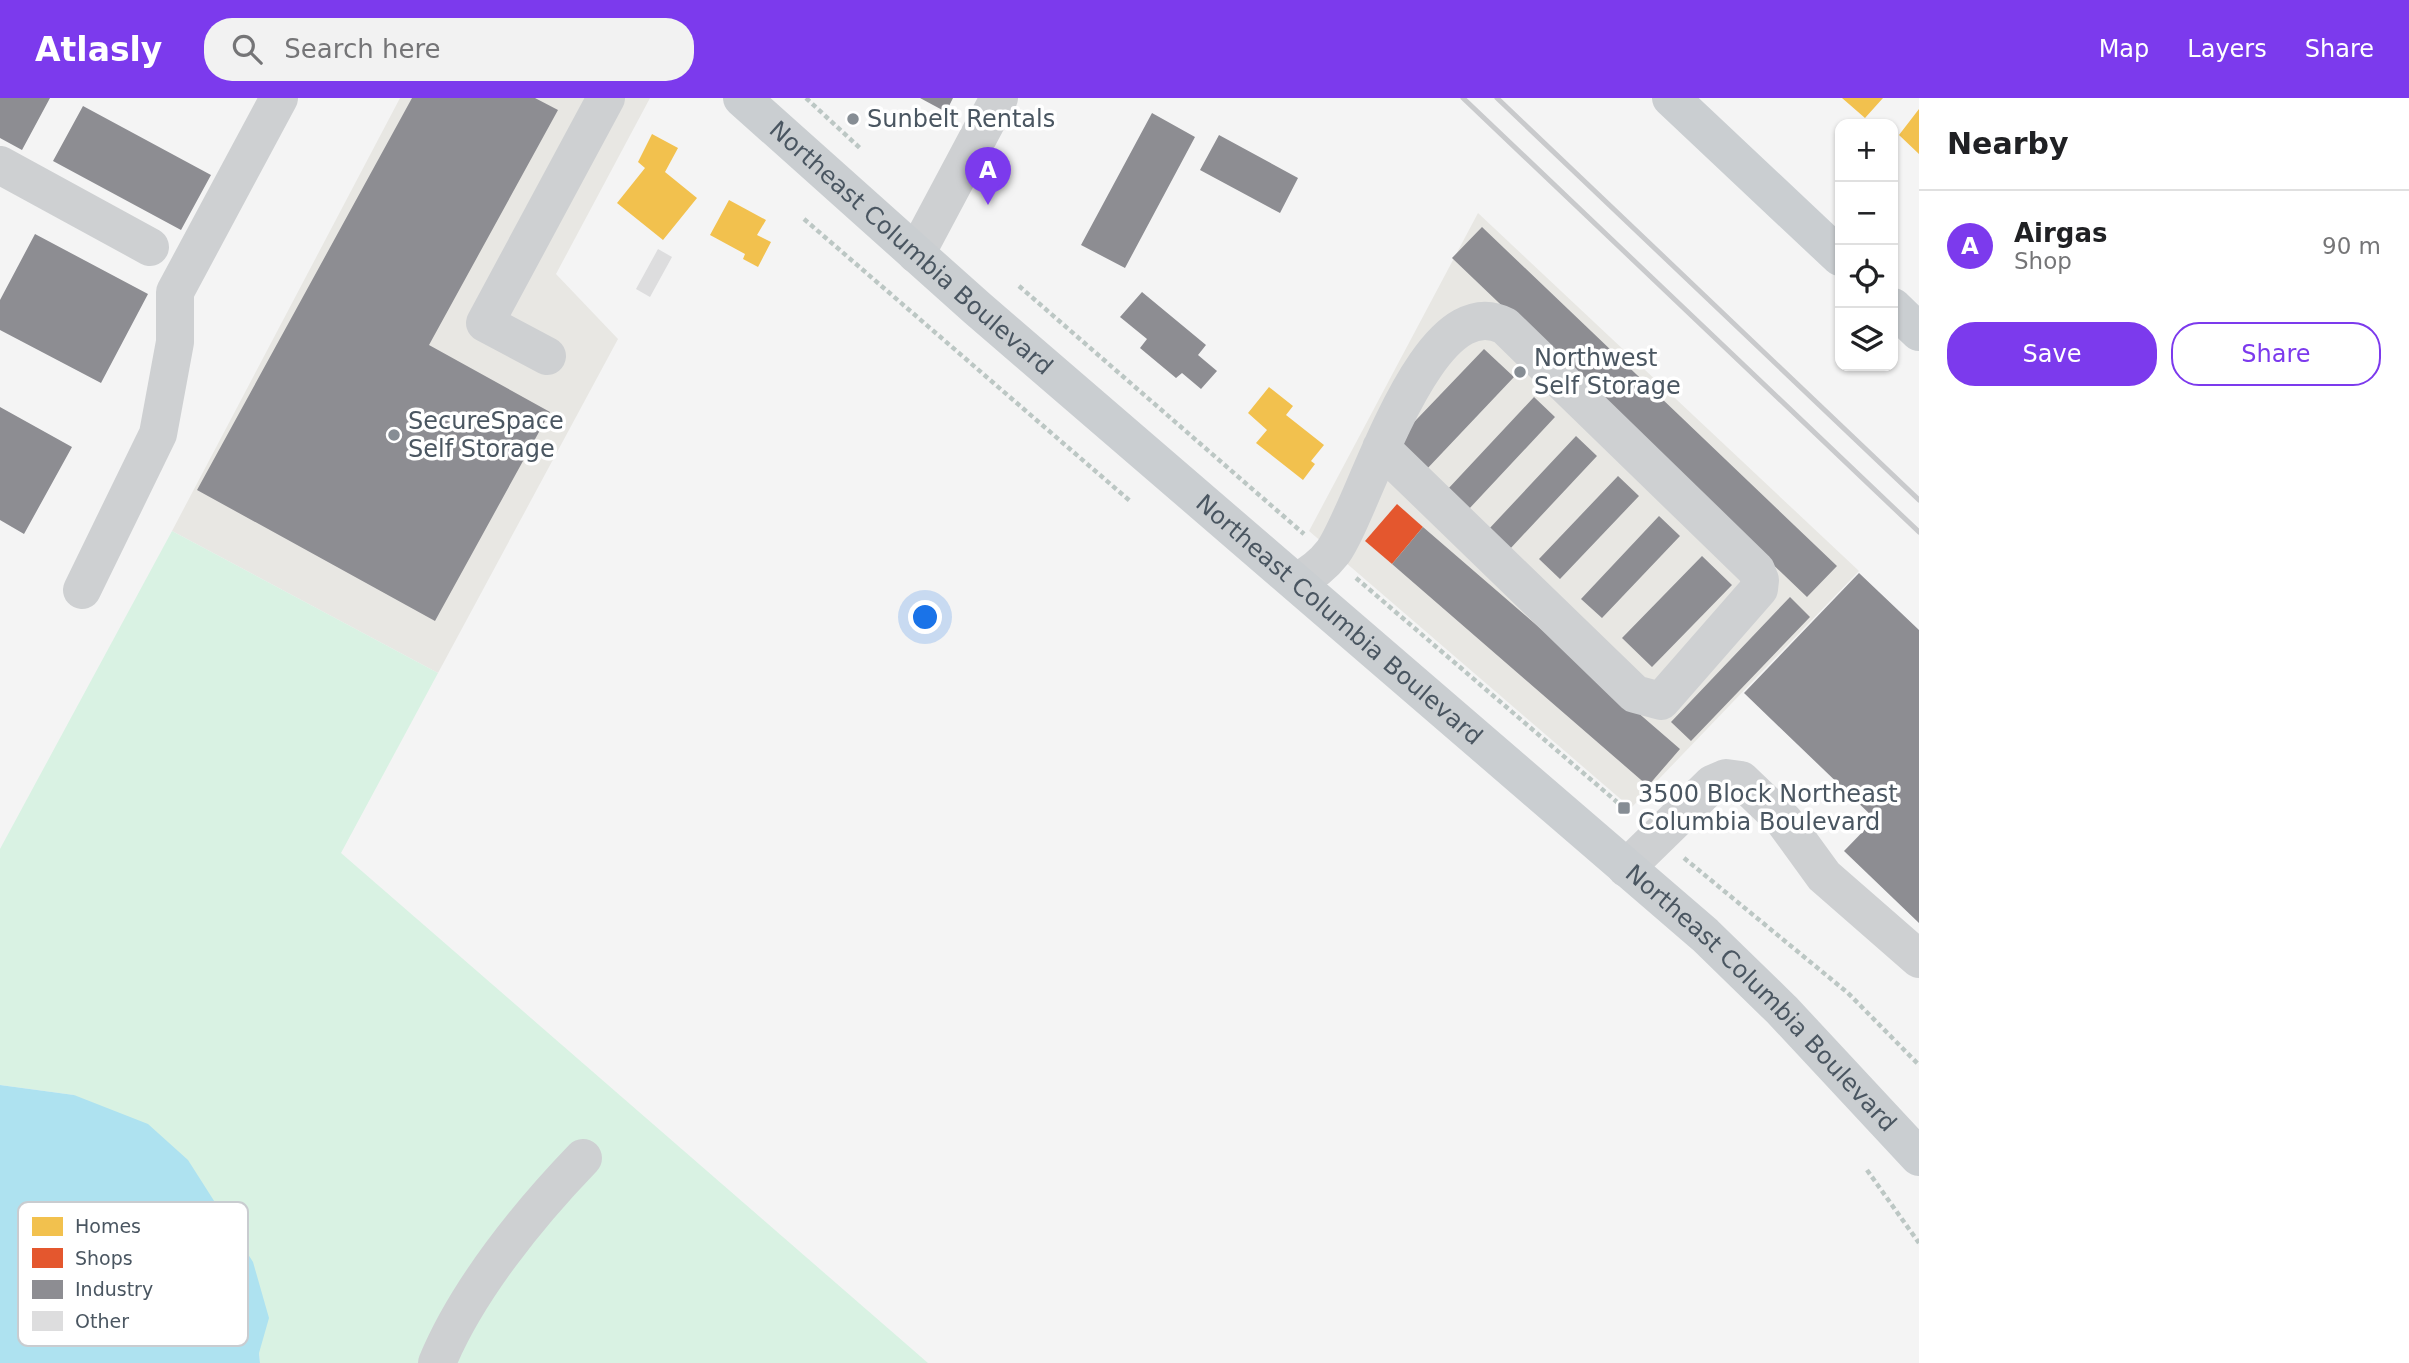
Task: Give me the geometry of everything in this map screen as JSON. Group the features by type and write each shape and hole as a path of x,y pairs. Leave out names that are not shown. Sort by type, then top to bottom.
{"main road":[{"name":"Northeast Columbia Boulevard","path":"742,98 916,254 1745,973 1919,1157"},
{"path":"1671,98 1835,252"},
{"path":"1894,308 1919,332"}],"lane":[{"path":"82,590 158,434 175,342 175,292 279,98"},
{"path":"547,356 485,323 606,98"},
{"path":"916,254 999,98"},
{"path":"0,165 150,247"},
{"path":"1296,582 1319,568 1346,528 1381,448 1397,414 1436,351 1452,333 1474,321 1498,323 1756,570 1760,580 1759,589 1661,701 1644,699 1635,694 1381,448"},
{"path":"1626,868 1712,784 1726,778 1741,780 1784,821 1824,876 1919,959"},
{"path":"437,1363 446,1340 508,1245 544,1199 583,1158"}],"path":[{"path":"806,98 862,150"},
{"path":"804,219 1130,501"},
{"path":"1019,286 1657,836 1848,993 1919,1065"},
{"path":"1867,1170 1919,1243"}],"shaded area":[{"name":"SecureSpace Self Storage","path":"400,98 650,98 556,274 618,339 438,673 172,531"},
{"name":"Northwest Self Storage","path":"1478,213 1859,571 1631,808 1309,531"}],"green space":[{"path":"172,531 438,673 341,853 928,1363 260,1363 259,1353 248,1338 248,1202 151,1202 74,1095 0,1085 0,849"}],"water":[{"path":"0,1085 74,1095 148,1124 188,1160 215,1202 18,1202 18,1346 248,1346 248,1254 253,1262 269,1318 259,1353 260,1363 0,1363"}],"building: Homes":[{"path":"1842,98 1883,98 1865,118"},
{"path":"1919,109 1919,154 1899,135"},
{"path":"652,134 678,148 665,172 697,198 663,240 617,203 645,168 638,162"},
{"path":"729,200 766,220 757,235 771,242 758,267 743,259 745,254 710,235"},
{"path":"1269,387 1293,406 1286,415 1324,445 1311,461 1315,464 1303,480 1256,443 1267,430 1248,413"}],"building: Shops":[{"path":"1397,504 1423,527 1392,564 1365,541"}],"building: Industry":[{"path":"0,98 50,98 22,150 0,138"},
{"name":"SecureSpace Self Storage","path":"412,98 535,98 558,110 429,345 550,412 435,621 197,490"},
{"path":"920,98 953,98 946,112"},
{"path":"83,106 211,175 181,230 53,161"},
{"path":"1152,113 1195,137 1125,268 1081,245"},
{"path":"1219,135 1298,178 1280,213 1200,170"},
{"path":"1482,227 1837,566 1807,597 1452,258"},
{"path":"35,234 148,294 101,383 0,330 0,300"},
{"path":"1142,292 1206,345 1198,355 1217,371 1201,389 1182,373 1176,378 1140,348 1147,339 1120,317"},
{"path":"1484,349 1514,377 1425,471 1395,442"},
{"path":"1534,397 1555,417 1468,510 1447,490"},
{"path":"0,407 72,447 24,534 0,520"},
{"path":"1576,436 1597,456 1509,550 1488,530"},
{"path":"1618,476 1639,496 1560,579 1539,559"},
{"path":"1659,516 1680,536 1602,618 1581,599"},
{"path":"1423,527 1680,749 1648,786 1392,564"},
{"path":"1702,556 1732,585 1652,667 1622,638"},
{"path":"1859,573 1919,630 1919,923 1844,851 1875,819 1744,693"},
{"path":"1790,597 1810,617 1691,741 1671,722"}],"building: Other":[{"path":"658,249 672,257 650,297 636,289"}],"railway":[{"path":"1463,98 1919,532"},
{"path":"1497,98 1919,500"}],"place":[{"name":"Sunbelt Rentals","path":"853,119"},
{"name":"Airgas","path":"988,205"},
{"name":"Northwest Self Storage","path":"1520,372"},
{"name":"SecureSpace Self Storage","path":"394,435"},
{"name":"3500 Block Northeast Columbia Boulevard","path":"1624,808"}]}
